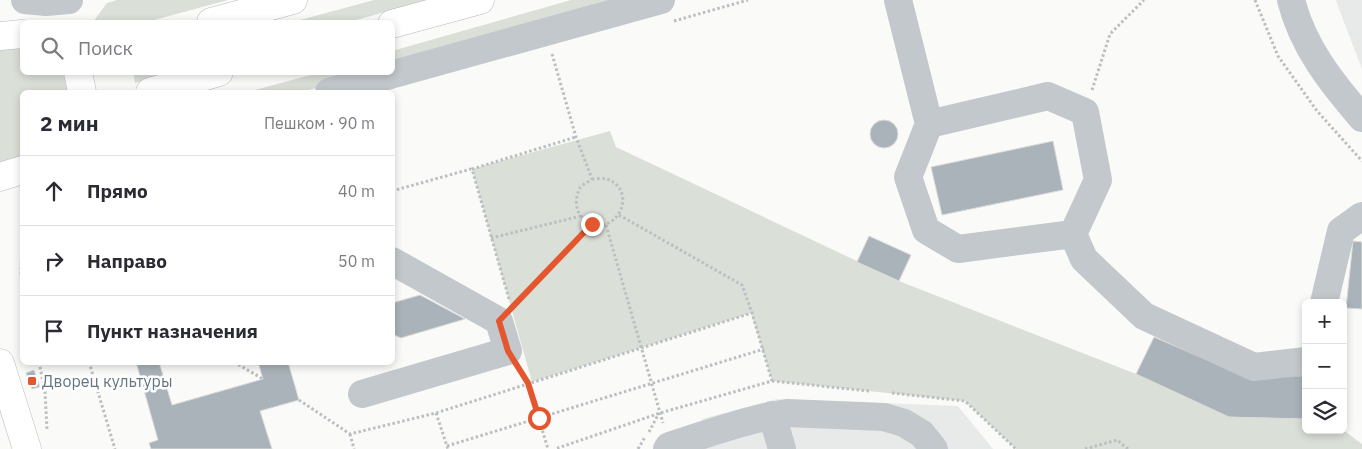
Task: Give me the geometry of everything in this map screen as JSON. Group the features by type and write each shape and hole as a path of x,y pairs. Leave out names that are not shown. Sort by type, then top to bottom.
{"main road":[{"path":"218,20 292,0"},
{"path":"395,23 480,0"},
{"path":"0,36 20,34"},
{"path":"79,75 82,90"},
{"path":"157,90 209,75"},
{"path":"0,177 20,171"},
{"path":"0,363 37,443"},
{"path":"0,422 8,449"}],"street":[{"path":"17,0 21,20"},
{"path":"25,0 46,2 70,0"},
{"path":"395,74 661,0"},
{"path":"898,0 929,124 908,177 926,230 958,249 1073,234"},
{"path":"1291,0 1311,53 1341,94 1362,118"},
{"path":"336,90 390,75"},
{"path":"929,124 1048,96 1085,112 1098,180 1073,234 1084,259 1144,316 1254,367 1302,361"},
{"path":"1325,299 1341,231 1362,216"},
{"path":"362,394 508,351 499,321 395,264"},
{"path":"668,447 772,415 786,413 884,418 904,423 922,434 934,449"},
{"path":"772,415 782,449"}],"path":[{"path":"1085,112 1110,34 1144,0"},
{"path":"1255,0 1278,56 1317,111 1362,161"},
{"path":"546,32 576,136 592,179"},
{"path":"395,190 472,170 576,136"},
{"path":"472,170 490,238 512,308 592,224"},
{"path":"592,179 606,179 619,187 623,201 619,215 606,224 592,224 580,216 576,202 580,188 592,179"},
{"path":"555,449 660,413 772,381 764,349 742,285 619,215"},
{"path":"490,238 580,216"},
{"path":"606,224 668,447"},
{"path":"350,434 436,413 752,312"},
{"path":"436,413 448,447 764,349"},
{"path":"508,351 528,383 548,449"},
{"path":"37,443 45,392 40,365"},
{"path":"90,365 115,449"},
{"path":"239,365 263,379"},
{"path":"299,400 350,434 354,449"},
{"path":"1085,449 1117,440 1128,449"}],"shaded area":[{"path":"117,0 228,0 154,20 94,20 107,3"},
{"path":"374,0 428,0 356,20 300,20"},
{"path":"571,0 629,0 395,66 395,50"},
{"path":"1336,0 1362,0 1362,69 1339,9"},
{"path":"16,45 20,46 20,75 64,75 68,80 70,90 20,90 20,160 0,166 0,50"},
{"path":"134,75 165,75 135,83"},
{"path":"311,75 365,75 308,90 255,90"},
{"path":"610,131 616,147 899,281 1136,374 1229,417 1302,419 1302,434 1347,433 1362,444 1362,449 1016,449 965,401 772,381 751,313 532,382 472,169"},
{"path":"777,399 958,406 993,449 699,449 707,442 702,419"}],"building":[{"path":"884,120 894,124 898,134 894,144 884,148 874,144 870,134 874,124"},
{"path":"1053,141 1063,190 942,215 931,167"},
{"path":"869,236 911,255 899,281 857,262"},
{"path":"1353,241 1362,242 1362,309 1347,308"},
{"path":"420,295 465,319 401,338 395,335 395,302"},
{"path":"1154,337 1242,375 1302,376 1302,419 1229,417 1136,374"},
{"path":"137,365 160,365 172,405 263,379 259,365 289,365 299,400 260,411 272,449 151,449 149,443 158,440"},
{"path":"34,370 40,387 32,389 26,373"}],"place":[{"name":"Дворец культуры","path":"32,381"}],"route":[{"path":"539,418 528,383 508,351 499,321 592,224"}]}
